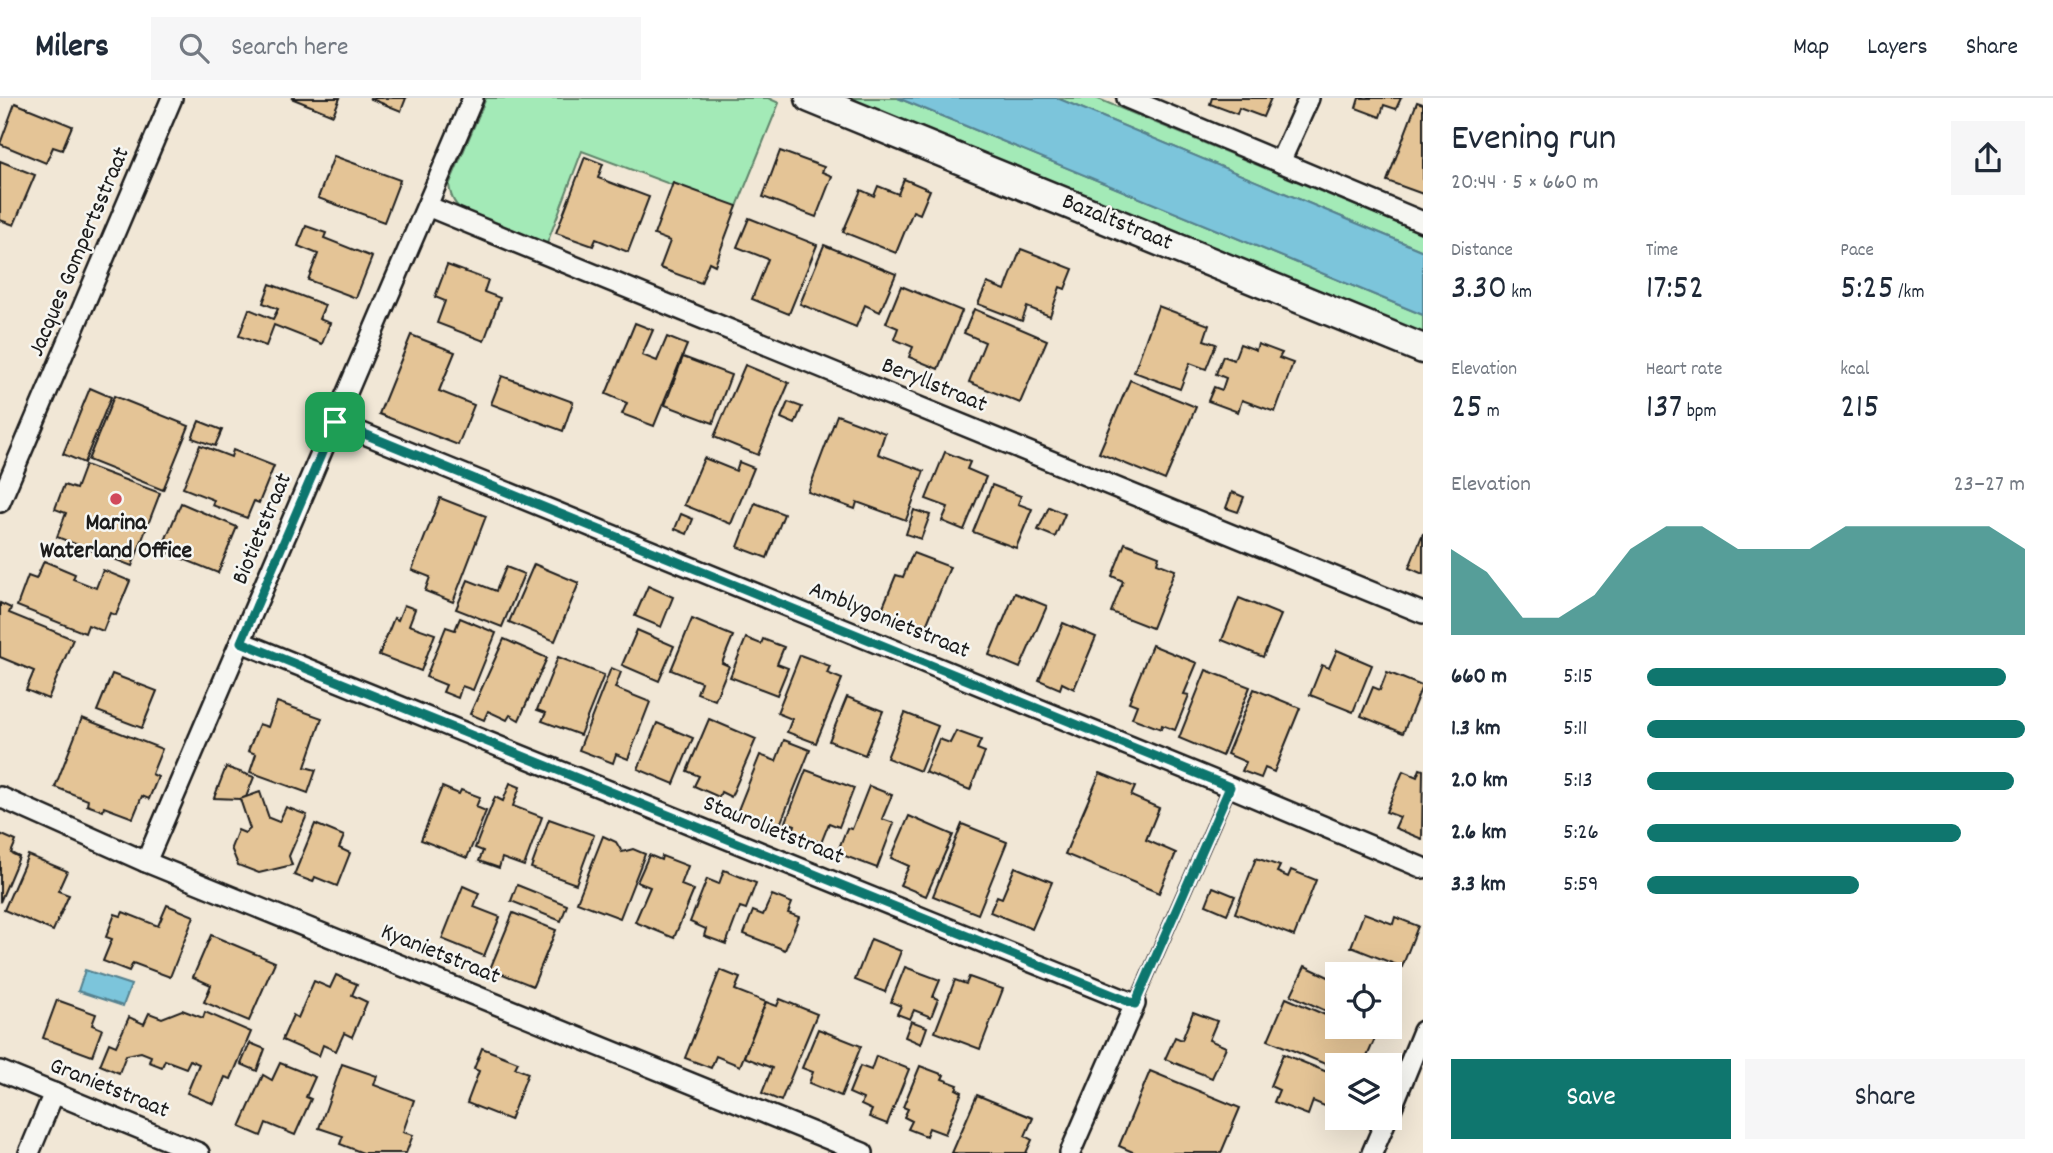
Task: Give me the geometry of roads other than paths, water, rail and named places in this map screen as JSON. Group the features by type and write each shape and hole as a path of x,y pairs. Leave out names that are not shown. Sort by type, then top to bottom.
{"street":[{"name":"Jacques Gompertsstraat","path":"0,502 172,98"},
{"name":"Biotietstraat","path":"146,862 473,98"},
{"name":"Bazaltstraat","path":"810,98 1423,349"},
{"path":"1127,98 1423,222"},
{"path":"1280,162 1308,98"},
{"name":"Beryllstraat","path":"427,206 1423,613"},
{"name":"Amblygonietstraat","path":"335,422 1230,787 1423,869"},
{"name":"Staurolietstraat","path":"241,642 1135,1004"},
{"name":"Kyanietstraat","path":"0,797 146,862 863,1153"},
{"path":"1070,1153 1135,1004"},
{"path":"1402,1083 1423,1031"},
{"name":"Granietstraat","path":"0,1071 199,1153"},
{"path":"29,1153 54,1093"},
{"path":"1373,1153 1382,1130"}],"lane":[{"path":"1135,1004 1230,787"}],"water":[{"path":"898,98 1057,98 1423,251 1423,315"},
{"path":"85,970 131,985 123,1006 78,991"}],"place":[{"name":"Marina Waterland Office","path":"116,499"}]}
